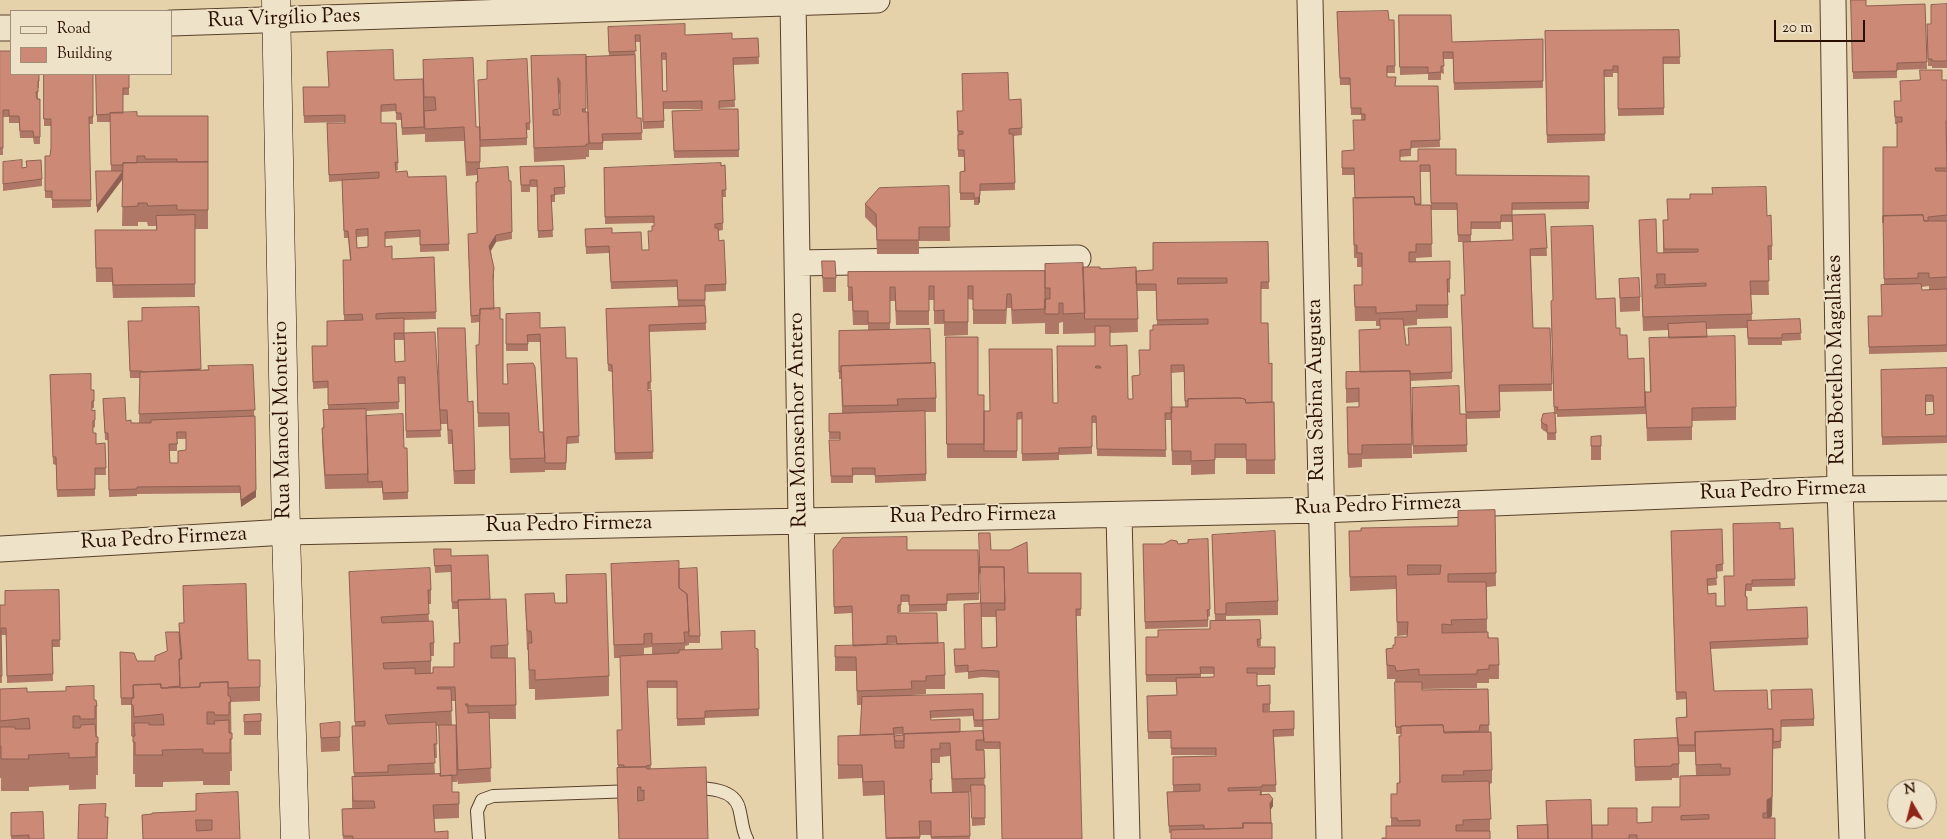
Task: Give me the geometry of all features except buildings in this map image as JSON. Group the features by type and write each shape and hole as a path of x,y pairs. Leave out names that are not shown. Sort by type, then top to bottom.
{"street":[{"name":"Rua Virgílio Paes","path":"172,23 276,10 877,0"},
{"name":"Rua Sabina Augusta","path":"1310,0 1329,839"},
{"name":"Rua Botelho Magalhães","path":"1833,0 1840,489 1852,839"},
{"name":"Rua Monsenhor Antero","path":"793,2 802,520 810,839"},
{"name":"Rua Manoel Monteiro","path":"276,10 286,532 295,839"},
{"path":"797,263 1078,258"},
{"name":"Rua Pedro Firmeza","path":"0,549 286,532 1321,510 1840,489 1947,488"},
{"path":"1119,515 1127,839"}],"lane":[{"path":"678,789 697,788 716,790 728,794 738,806 744,834 747,839"},
{"path":"479,839 477,811 482,800 494,796 648,790"}]}
